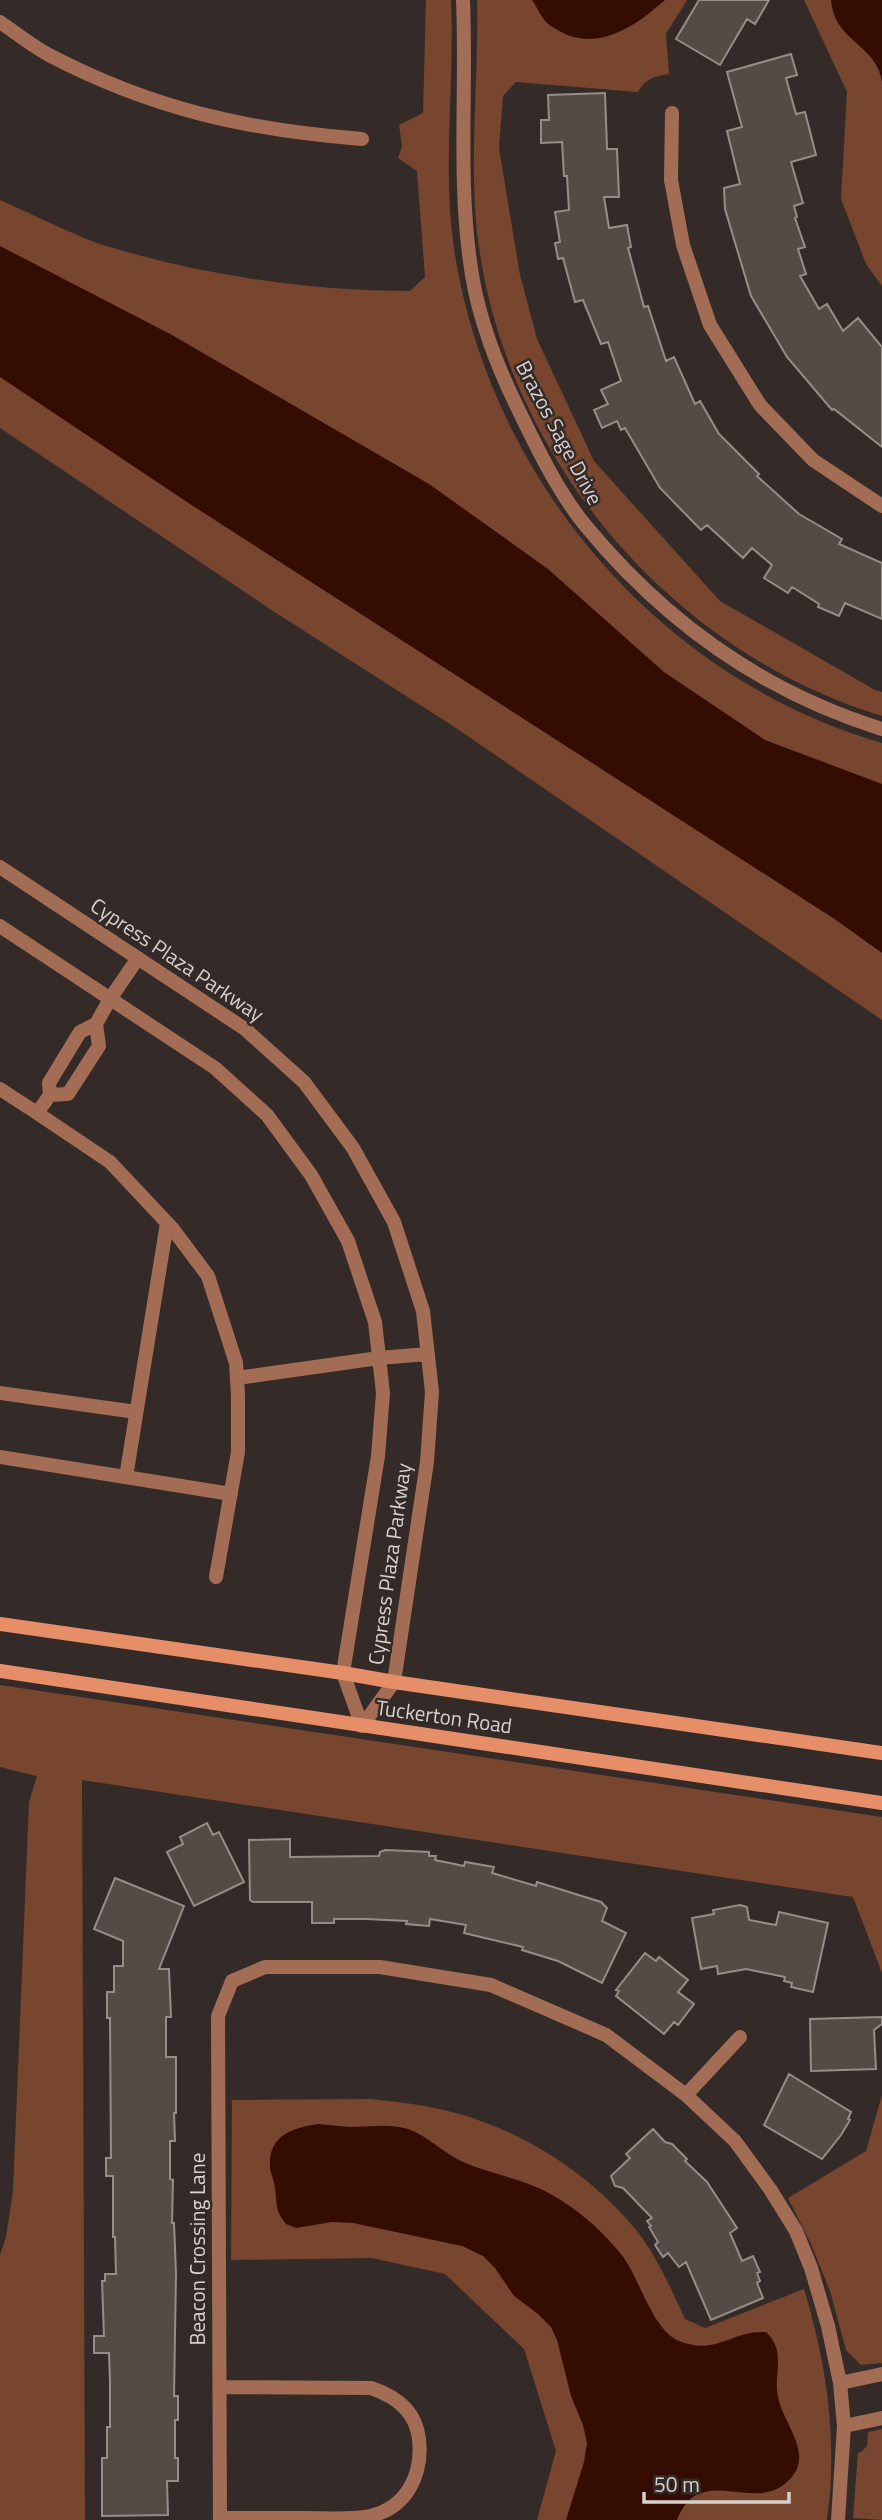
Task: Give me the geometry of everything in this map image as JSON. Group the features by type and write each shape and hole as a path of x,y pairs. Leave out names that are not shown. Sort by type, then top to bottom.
{"main road":[{"name":"Tuckerton Road","path":"0,1624 882,1754"},
{"name":"Tuckerton Road","path":"0,1671 882,1803"}],"street":[{"name":"Brazos Sage Drive","path":"463,0 465,42 462,176 472,279 502,377 550,470 583,523 651,596 687,627 743,667 807,700 882,729"},
{"path":"0,22 47,54 111,84 176,109 238,124 298,134 362,139"},
{"path":"672,113 671,180 683,245 710,326 760,405 813,460 882,506"},
{"name":"Cypress Plaza Parkway","path":"0,867 253,1036 304,1082 353,1148 394,1222 423,1311 432,1392 427,1462 394,1682 362,1726"},
{"name":"Cypress Plaza Parkway","path":"0,926 215,1068 267,1115 312,1175 348,1241 374,1322 383,1393 378,1456 343,1673 362,1726"},
{"path":"50,1095 68,1094 99,1046 96,1024 138,958"},
{"path":"37,1113 50,1095 49,1083 80,1031 96,1024"},
{"path":"0,1089 110,1162 167,1223 208,1276 236,1363 237,1378 237,1452 216,1577"},
{"path":"125,1477 167,1223"},
{"path":"237,1378 379,1358 428,1354"},
{"path":"0,1393 136,1412"},
{"path":"0,1457 231,1494"},
{"name":"Beacon Crossing Lane","path":"220,2519 218,2016 232,1981 265,1967 380,1967 491,1985 606,2035 686,2095"},
{"path":"740,2036 686,2095 735,2141 770,2189 796,2231 811,2268 828,2326 840,2384 844,2426 838,2520"},
{"path":"840,2384 882,2374"},
{"path":"220,2387 371,2388 386,2393 401,2403 415,2425 420,2462 410,2489 402,2499 381,2513 356,2518 220,2519"},
{"path":"844,2426 882,2418"}],"shaded area":[{"path":"426,0 451,0 451,218 454,249 473,333 504,414 546,489 597,558 657,619 726,671 801,713 882,743 882,1020 453,726 273,611 0,428 0,200 100,244 223,274 297,285 410,291 425,277 417,171 398,158 402,146 399,125 423,113"},
{"path":"477,0 687,0 666,34 669,74 650,79 638,92 516,82 503,96 499,148 520,275 537,339 594,461 720,601 882,692 882,716 805,686 733,645 667,593 609,533 560,466 521,392 493,314 477,232 474,145"},
{"path":"532,0 665,0 617,33 589,39 575,37 550,26"},
{"path":"804,0 882,0 882,286 866,264 841,199 847,92"},
{"path":"831,0 882,0 882,82 872,59 840,25"},
{"path":"0,246 172,335 429,484 548,569 664,672 765,740 882,784 882,953 836,920 190,504 0,377"},
{"path":"0,1685 882,1817 882,1973 853,1897 82,1780 85,2520 0,2520 0,2255 6,2237 13,2191 29,1802 37,1776 0,1767"},
{"path":"882,2095 882,2363 861,2365 846,2350 830,2291 788,2198 866,2151"},
{"path":"371,2099 426,2106 463,2115 519,2137 570,2169 594,2187 636,2230 657,2262 685,2319 705,2328 804,2289 819,2346 831,2432 827,2520 537,2520 556,2451 524,2349 445,2274 372,2258 231,2260 232,2100"},
{"path":"318,2124 408,2129 463,2162 554,2196 595,2226 613,2244 628,2264 661,2326 679,2341 703,2346 754,2332 766,2332 778,2355 778,2397 798,2450 796,2471 788,2481 774,2490 759,2493 713,2491 699,2494 687,2503 677,2520 566,2520 584,2462 587,2443 551,2327 514,2296 495,2268 483,2256 462,2246 353,2223 332,2222 296,2228 286,2224 278,2209 270,2156 273,2147 284,2135"},
{"path":"882,2429 882,2520 853,2518 858,2453 867,2446 868,2432"}],"building":[{"path":"699,0 769,0 755,24 747,19 720,65 676,39"},
{"path":"791,54 797,75 786,78 796,114 805,112 816,155 791,162 803,203 794,206 795,218 805,247 798,249 806,274 800,276 819,309 827,304 843,331 858,318 882,347 882,447 832,410 787,357 751,296 725,209 724,188 740,184 727,131 742,127 727,72"},
{"path":"605,93 607,149 617,149 619,197 604,197 609,228 627,225 631,247 628,248 644,307 648,306 666,361 674,357 695,404 700,401 719,434 759,474 757,476 799,514 842,539 839,544 882,563 882,619 845,603 839,616 818,607 819,604 792,587 788,593 764,578 772,565 752,548 743,558 707,525 701,530 660,488 625,428 621,430 617,421 602,428 594,410 608,404 601,390 621,381 608,342 601,344 583,300 575,302 563,258 558,259 555,243 560,242 555,212 569,210 567,176 564,176 562,142 541,143 541,120 549,120 548,95"},
{"path":"207,1823 213,1835 219,1832 244,1882 194,1906 167,1852 183,1844 180,1837"},
{"path":"290,1839 290,1857 379,1856 380,1852 385,1850 410,1851 429,1852 429,1856 436,1856 435,1860 464,1866 465,1862 494,1867 492,1873 536,1886 537,1882 601,1902 607,1908 602,1921 626,1933 602,1983 558,1961 522,1950 523,1947 464,1933 466,1925 430,1919 429,1926 406,1924 407,1921 366,1919 334,1919 334,1923 312,1923 312,1902 250,1900 249,1840"},
{"path":"115,1878 184,1906 159,1969 169,1969 171,2017 166,2017 166,2057 176,2057 175,2141 170,2141 170,2179 173,2180 172,2223 176,2274 174,2396 178,2396 175,2458 178,2458 178,2481 167,2481 168,2515 102,2516 102,2458 107,2458 107,2427 110,2427 109,2353 94,2353 94,2336 104,2336 102,2281 105,2281 105,2274 116,2274 113,2176 106,2176 106,2158 111,2158 110,2018 107,2018 107,1992 114,1992 114,1966 123,1966 123,1941 94,1929"},
{"path":"740,1905 747,1907 749,1920 776,1925 779,1912 828,1923 813,1992 791,1987 792,1983 784,1981 785,1977 746,1969 718,1974 717,1966 701,1969 692,1918 714,1914 713,1910"},
{"path":"645,1953 656,1961 659,1957 688,1980 678,1992 694,2004 678,2025 674,2022 664,2034 616,1996 619,1991 616,1990"},
{"path":"882,2017 882,2024 874,2030 876,2069 811,2071 810,2019"},
{"path":"789,2074 851,2112 848,2119 850,2120 841,2135 822,2159 764,2125"},
{"path":"653,2129 665,2142 672,2144 707,2182 737,2228 730,2233 742,2261 753,2256 760,2272 757,2273 760,2281 757,2283 763,2298 711,2320 686,2262 679,2267 668,2253 663,2257 655,2245 658,2242 647,2221 652,2218 623,2188 615,2186 611,2176 630,2158 626,2154"}]}
